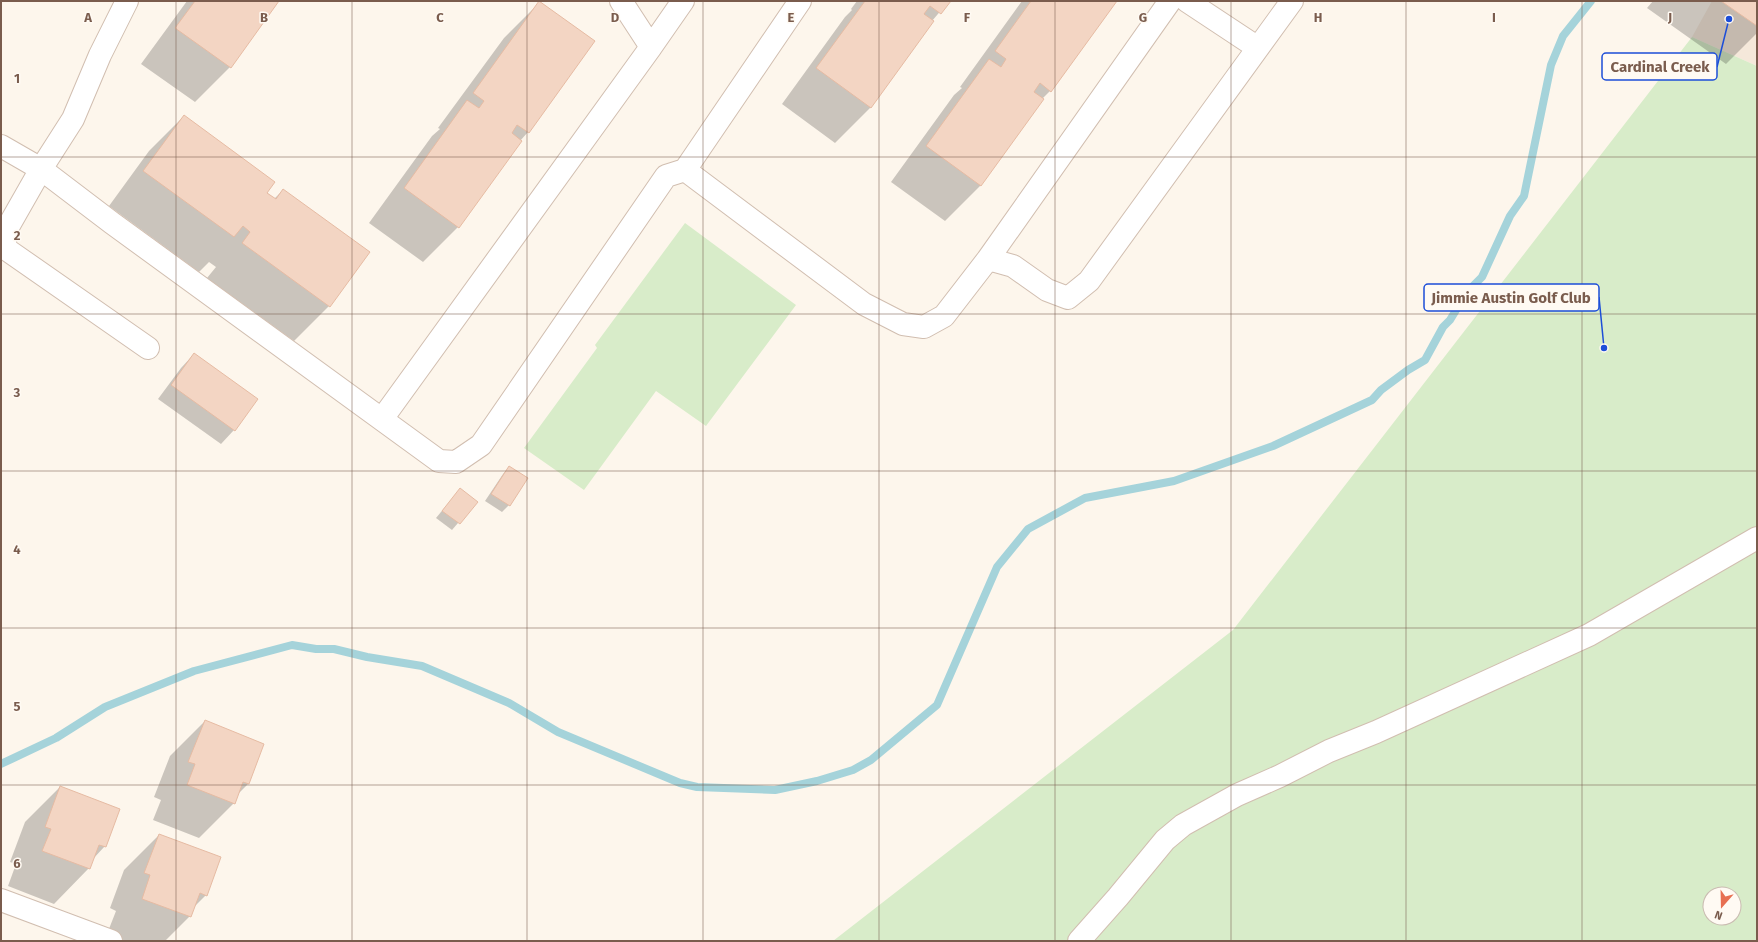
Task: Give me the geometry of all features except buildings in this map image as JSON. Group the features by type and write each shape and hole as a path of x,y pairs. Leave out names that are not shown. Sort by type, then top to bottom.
{"lane":[{"path":"127,1 100,55 73,119 41,168 4,234 6,249 148,348"},
{"path":"621,1 651,47"},
{"path":"382,419 683,1"},
{"path":"1,146 41,168 112,223 439,461 456,462 481,445 666,176 685,170 800,1"},
{"path":"685,170 864,304 903,324 924,327 944,316 988,259 1170,1"},
{"path":"1187,1 1258,48"},
{"path":"988,259 1013,266 1047,290 1068,298 1089,281 1292,1"},
{"path":"1079,941 1165,840 1183,825 1329,750 1376,732 1589,635 1757,538"},
{"path":"1,900 111,941"}],"shaded area":[{"path":"1712,1 1757,1 1757,66 1692,37"}],"green space":[{"path":"1692,37 1757,66 1757,941 833,941 1233,630"},
{"path":"685,223 796,305 706,426 656,391 584,490 524,448 597,348 595,345"}],"waterway":[{"path":"1,764 56,738 105,707 194,671 292,645 316,649 334,649 367,657 422,666 509,703 558,732 680,783 697,787 775,790 817,781 853,770 871,760 937,705 997,567 1028,529 1085,498 1174,481 1273,446 1372,400 1381,390 1408,370 1425,360 1443,327 1450,320 1467,292 1482,277 1510,216 1524,196 1551,65 1563,36 1591,1"}],"place":[{"name":"Cardinal Creek","path":"1729,19"},
{"name":"Jimmie Austin Golf Club","path":"1604,348"}]}
